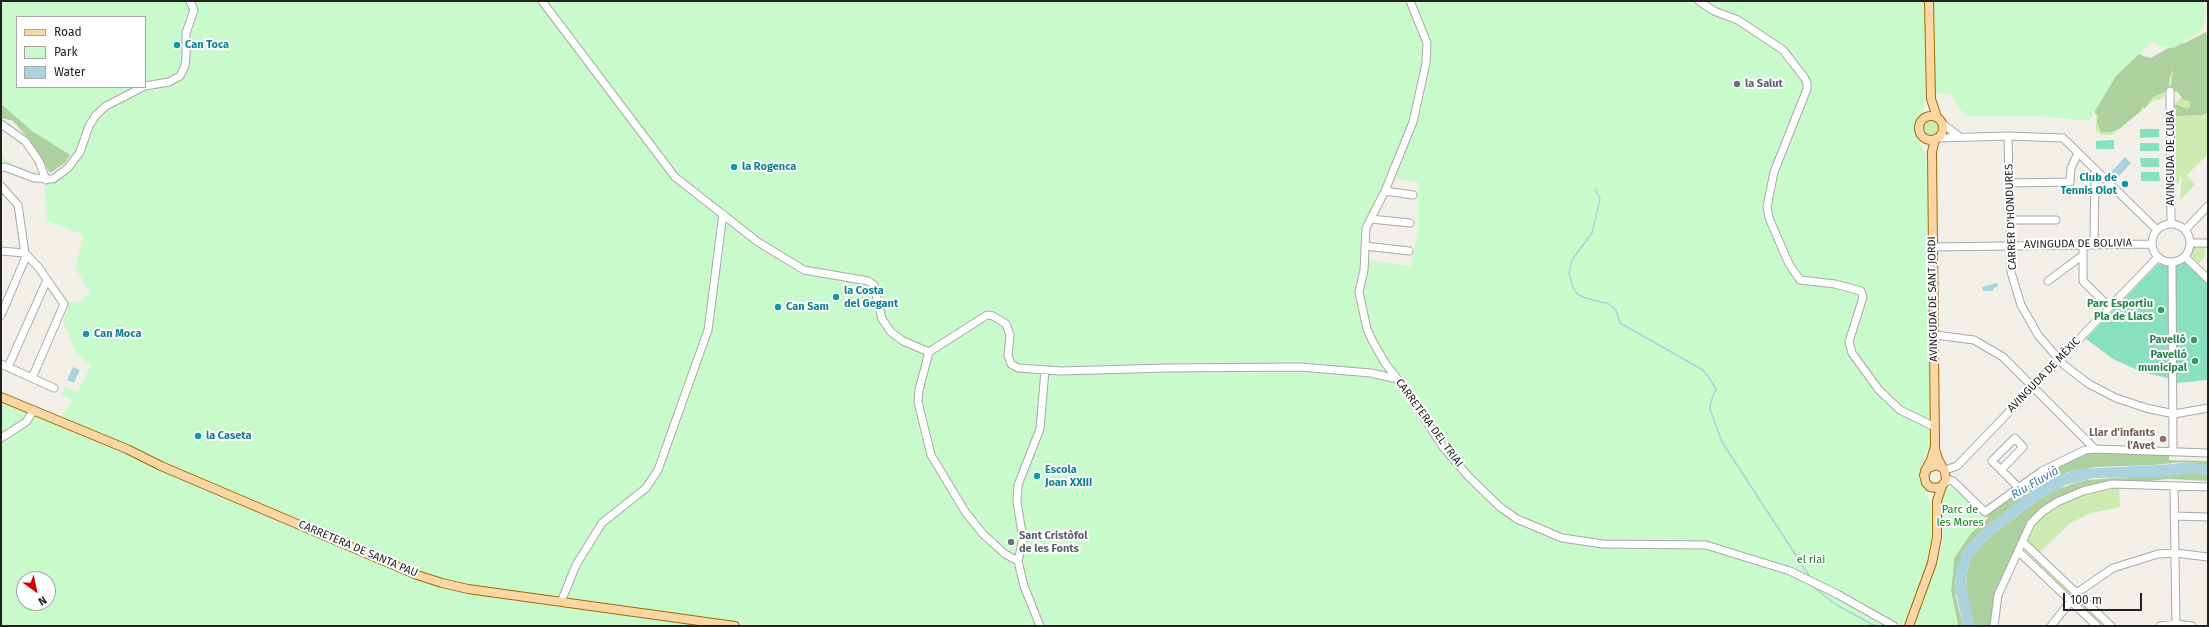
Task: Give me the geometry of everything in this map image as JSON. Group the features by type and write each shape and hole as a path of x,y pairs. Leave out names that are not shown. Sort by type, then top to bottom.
{"main road":[{"path":"1929,1 1931,99 1925,117 1920,122 1919,128 1920,134 1925,139 1936,139 1943,130 1931,99"},
{"path":"1925,117 1940,120"},
{"name":"AVINGUDA DE SANT JORDI","path":"1925,139 1932,152"},
{"name":"AVINGUDA DE SANT JORDI","path":"1925,471 1931,460 1934,446 1935,427 1932,152 1936,139"},
{"name":"CARRETERA DE SANTA PAU","path":"1,398 126,448 161,466 417,575 468,589 735,626"},
{"name":"AVINGUDA DE SANT JORDI","path":"1934,446 1944,470"},
{"path":"1909,626 1932,563 1937,536 1937,498 1946,476 1944,470 1935,465 1925,471 1924,477 1932,494 1936,509"},
{"path":"1926,483 1935,488 1943,484"}],"street":[{"path":"146,87 169,82 180,76 185,66 186,33 194,10 190,1"},
{"path":"542,1 670,172 758,242 804,270 868,281 874,285 882,320 891,332 903,341 929,352"},
{"name":"CARRETERA DEL TRIAI","path":"1410,1 1427,43 1426,63 1414,122 1385,191 1366,228 1364,270 1359,292 1367,329 1385,363 1454,461 1490,499 1517,518 1562,538 1603,544 1706,545 1790,571 1837,594 1894,626"},
{"path":"1699,1 1714,11 1738,20 1783,50 1793,60 1807,84 1774,172 1767,207 1769,218 1789,264 1800,280 1835,284 1861,291 1863,297 1849,342 1852,353 1879,390 1900,410 1935,427"},
{"path":"1,168 6,167 34,178 46,180 59,175 68,168 80,152 89,126 96,115 106,106 142,88"},
{"name":"AVINGUDA DE CUBA","path":"2170,91 2171,224"},
{"path":"1940,120 1954,134 1962,137"},
{"path":"1,124 24,141 39,161 46,180"},
{"path":"1936,139 2008,136 2063,138 2157,230"},
{"name":"CARRER D'HONDURES","path":"2008,136 2010,245 2012,272 2021,305 2038,335 2058,360 2089,384 2116,398 2146,408 2174,414 2208,408"},
{"path":"2010,183 2070,182 2071,168 2078,153"},
{"path":"2094,244 2095,169"},
{"path":"1,186 18,205 24,253 24,263 1,315"},
{"path":"1385,191 1413,195"},
{"path":"2185,230 2208,206"},
{"path":"561,602 576,565 602,523 646,488 658,470 708,330 723,214"},
{"path":"1371,219 1410,224"},
{"path":"2010,220 2056,220"},
{"path":"2171,224 2178,225 2185,230 2191,243 2185,257 2172,262 2164,262 2158,257 2152,244 2157,230 2171,224"},
{"path":"2191,243 2208,243"},
{"path":"2082,244 2083,281 2110,307"},
{"name":"AVINGUDA DE BOLIVIA","path":"1932,247 2152,244"},
{"path":"1365,246 1409,252"},
{"path":"1,251 24,253 39,268 64,304 32,378"},
{"path":"2048,281 2083,255"},
{"name":"AVINGUDA DE MÈXIC","path":"1944,470 1956,466 2158,257"},
{"path":"2185,257 2208,278"},
{"path":"2172,262 2173,451"},
{"path":"47,280 4,366 54,388"},
{"path":"1018,561 990,542 966,513 931,455 918,402 919,390 929,352 954,337 979,318 987,315 993,316 1004,322 1010,330 1008,355 1011,364 1018,368 1045,370 1300,367 1371,373 1397,378"},
{"path":"1935,335 1967,338 2003,357 2095,449"},
{"path":"1040,626 1024,586 1018,561 1023,539 1017,502 1018,485 1040,429 1045,370"},
{"path":"1,438 26,422 34,410"},
{"path":"2001,470 2023,447 2015,438 1992,460 2001,470 2018,487"},
{"path":"1943,484 1950,480 1953,481 1985,512 2018,487 2062,460 2095,449 2173,451 2208,454"},
{"path":"1994,626 1998,595 2035,518 2057,502 2071,495 2112,484 2208,487"},
{"path":"2174,486 2176,625"},
{"path":"2175,516 2208,517"},
{"path":"2023,542 2111,626"},
{"path":"2019,552 2097,626"},
{"path":"2052,626 2070,600 2077,593 2099,576 2125,563 2158,554 2175,553 2208,557"},
{"path":"2160,626 2192,626"}],"green space":[{"path":"1,1 16,16 16,88 18,88 78,143 65,163 50,173 29,139 13,121 1,118"},
{"name":"el riai","path":"1,1 2203,1 2206,12 2202,30 2174,48 2163,47 2153,41 2116,76 2089,121 2037,116 1965,116 1951,95 1926,91 1925,106 1914,128 1927,158 1930,445 1918,476 1931,504 1931,547 1925,572 1903,626 763,626 749,624 748,626 1,626 1,399 57,422 73,400 61,395 65,387 77,392 91,366 76,353 63,321 68,309 66,305 67,302 80,302 90,292 75,268 84,235 47,221 44,182 5,170 1,173 1,156 27,175 54,176 75,158 32,131 1,104","holes":["1393,179 1418,182 1418,228 1411,266 1366,260 1369,233"]},
{"path":"2097,1 2135,51 2143,56 2151,58 2181,41 2183,44 2206,32 2208,38 2208,113 2202,115 2176,116 2174,109 2176,104 2187,109 2190,107 2190,101 2183,100 2178,92 2171,90 2173,69 2169,79 2169,90 2153,97 2145,108 2142,107 2141,111 2119,129 2112,132 2101,132 2097,123 2098,116 2095,113"},
{"path":"2206,32 2208,38 2208,154 2187,175 2195,185 2180,200 2182,173 2178,184 2174,181 2174,109 2175,103 2182,97 2176,92 2164,92 2165,96 2159,100 2155,99 2112,135 2102,135 2096,131 2096,111 2151,58 2174,45 2183,44"},
{"path":"1928,121 1934,121 1938,125 1938,131 1934,135 1928,135 1924,131 1924,125"},
{"path":"2140,129 2159,129 2159,137 2140,138"},
{"path":"2114,140 2114,149 2096,149 2096,141"},
{"path":"2140,143 2159,143 2159,151 2140,151"},
{"path":"2140,158 2159,158 2159,167 2141,167"},
{"path":"2141,172 2159,172 2160,181 2141,181"},
{"path":"2194,245 2205,245 2205,256 2199,263 2191,256"},
{"name":"Parc Esportiu Pla de Llacs","path":"2185,260 2208,281 2208,392 2207,380 2177,383 2168,378 2142,372 2113,359 2086,339 2158,264 2169,265"},
{"path":"2087,453 2169,454 2169,460 2208,461 2208,466 2185,462 2097,467 2068,472 2035,489 1981,531 1962,553 1955,581 1956,598 1963,626 1958,626 1951,591 1954,558 1971,533 1988,518 1986,515 2029,483 2060,464"},
{"path":"2198,473 2208,475 2208,481 2169,479 2092,486 2055,499 2037,515 1995,595 1991,626 1974,626 1966,590 1967,572 1970,560 1977,550 1992,535 2037,501 2058,489 2085,480"},
{"name":"Parc de les Mores","path":"1952,485 1988,517 1971,533 1954,558 1951,591 1958,626 1912,626 1941,550 1943,536 1941,499 1947,487"},
{"path":"2119,486 2120,507 2091,513 2069,524 2038,554 2027,541 2034,524 2053,507 2094,490"}],"sand":[{"path":"2024,546 2074,593 2069,598 2021,551"},
{"path":"2077,595 2108,626 2099,626 2072,600"}],"water":[{"path":"2125,157 2131,163 2117,178 2111,172"},
{"path":"1997,283 1998,286 1993,289 1993,291 1983,291 1982,287"},
{"path":"73,367 80,370 74,383 67,380"},
{"path":"2185,462 2208,466 2208,475 2198,473 2161,477 2093,478 2066,485 2037,501 1992,535 1973,556 1968,566 1966,583 1974,626 1963,626 1955,588 1956,569 1962,553 1981,531 2025,496 2057,476 2080,469 2175,464"}],"waterway":[{"path":"1595,189 1600,199 1592,233 1572,260 1569,273 1573,287 1577,294 1585,298 1609,304 1616,310 1620,323 1703,370 1708,376 1716,389 1711,401 1710,409 1722,442 1810,577"},
{"path":"1811,585 1835,604 1875,626"}],"place":[{"name":"Can Toca","path":"177,45"},
{"name":"la Salut","path":"1737,84"},
{"name":"la Rogenca","path":"734,167"},
{"name":"Club de Tennis Olot","path":"2125,184"},
{"name":"la Costa del Gegant","path":"836,297"},
{"name":"Can Sam","path":"778,307"},
{"name":"Parc Esportiu Pla de Llacs","path":"2161,310"},
{"name":"Can Moca","path":"86,334"},
{"name":"Pavelló","path":"2194,340"},
{"name":"Pavelló municipal","path":"2195,361"},
{"name":"la Caseta","path":"198,436"},
{"name":"Llar d'infants l'Avet","path":"2163,439"},
{"name":"Escola Joan XXIII","path":"1037,476"},
{"name":"Sant Cristòfol de les Fonts","path":"1011,542"}],"water label":[{"name":"Riu Fluvià","path":"2035,483"}]}
